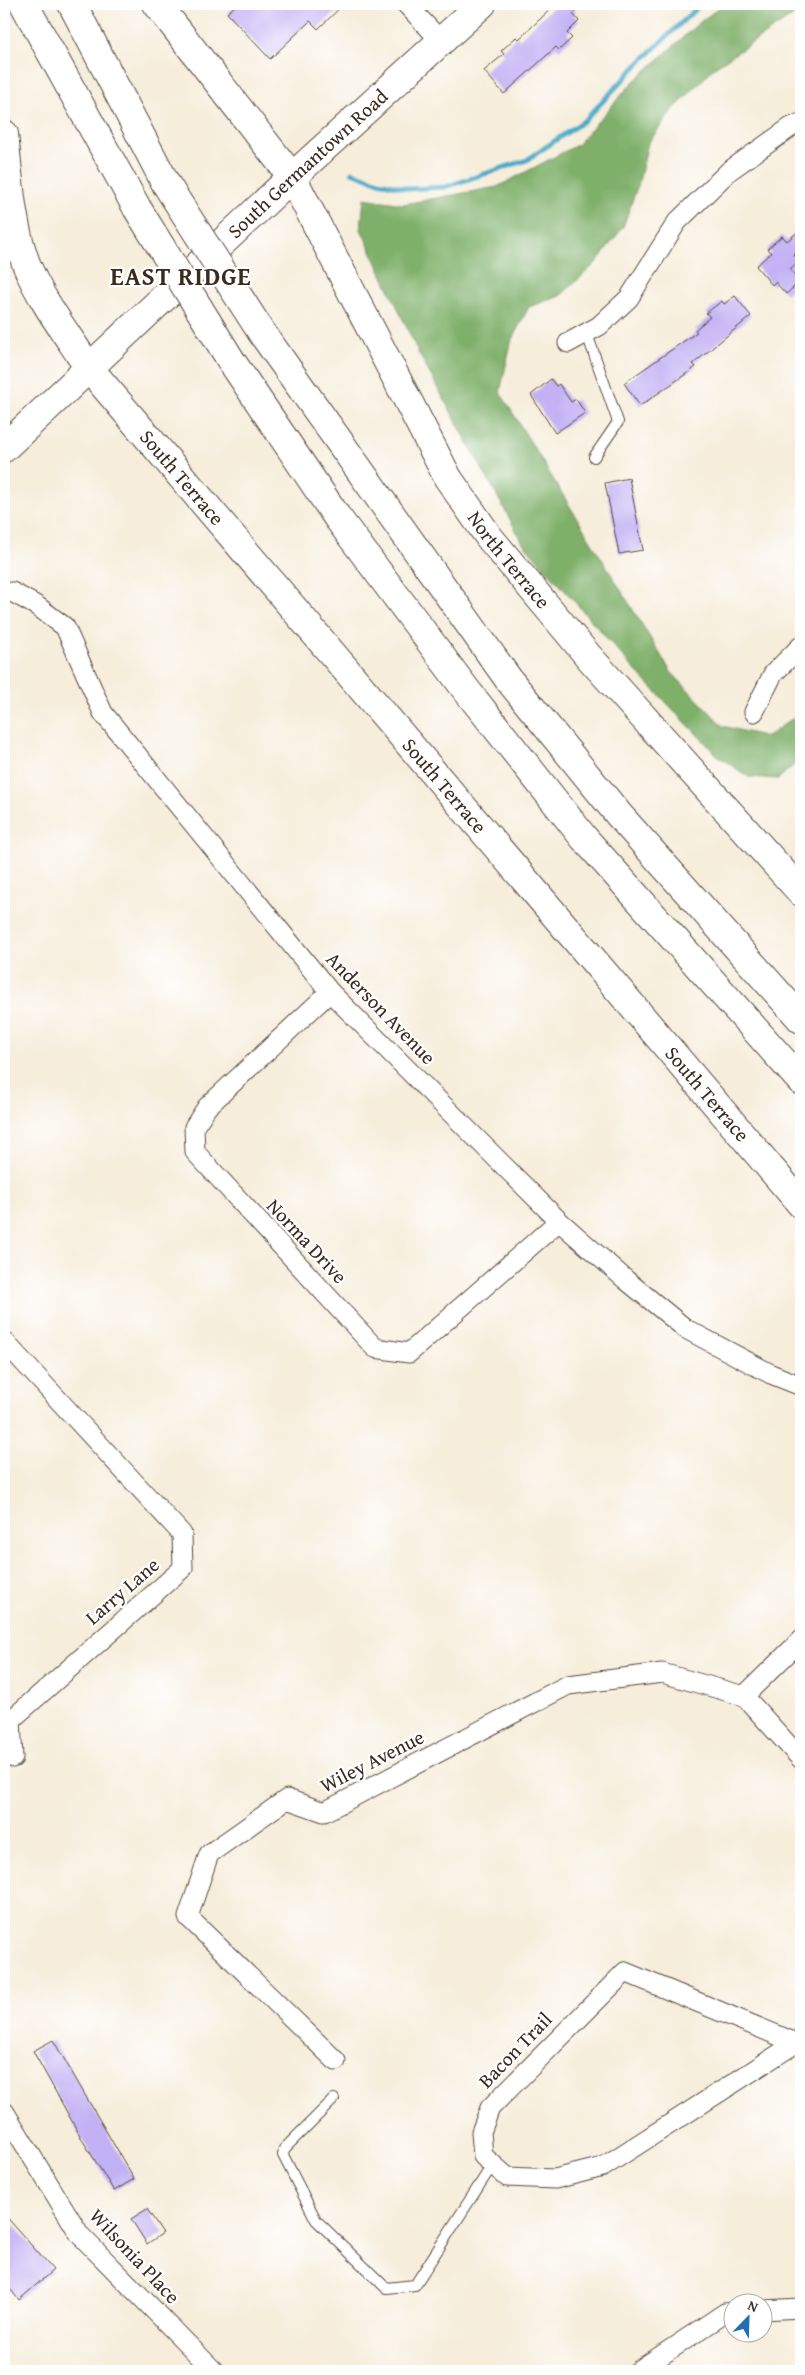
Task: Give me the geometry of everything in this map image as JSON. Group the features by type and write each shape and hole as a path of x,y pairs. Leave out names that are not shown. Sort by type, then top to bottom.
{"main road":[{"path":"24,4 137,208 232,362 337,517 464,687 584,838 801,1081"},
{"path":"72,4 166,184 262,333 509,680 619,815 801,1019"},
{"name":"North Terrace","path":"157,4 292,177 448,478 489,537 589,657 801,892"},
{"name":"South Germantown Road","path":"4,448 292,177 482,4"},
{"name":"South Terrace","path":"4,134 16,229 27,264 40,294 88,367 801,1204"}],"street":[{"path":"406,4 441,41"},
{"path":"568,343 599,326 629,298 677,222 730,171 801,123"},
{"name":"Anderson Avenue","path":"4,593 12,592 38,606 65,628 103,713 330,992 559,1221 626,1280 686,1329 771,1374 801,1386"},
{"path":"754,712 773,674 801,646"},
{"name":"Norma Drive","path":"330,992 207,1107 194,1127 195,1152 375,1348 409,1353 559,1221"},
{"name":"Larry Lane","path":"4,1342 182,1534 184,1568 7,1716 13,1758"},
{"path":"801,1640 744,1696 801,1759"},
{"name":"Wiley Avenue","path":"336,2061 188,1917 209,1854 287,1799 324,1812 568,1685 662,1673 744,1696"},
{"name":"Bacon Trail","path":"625,1972 799,2043 603,2167 555,2179 507,2177 483,2156 481,2132 490,2108 625,1972"},
{"name":"Wilsonia Place","path":"4,2111 80,2235 214,2371"},
{"path":"772,2309 801,2308"},
{"path":"638,2371 722,2315"}],"lane":[{"path":"587,334 618,422 594,457"},
{"path":"334,2099 284,2149 283,2155 316,2220 386,2288 415,2285 492,2164"}],"green space":[{"path":"724,4 801,4 801,11 716,66 673,110 648,143 639,182 623,227 596,263 560,296 529,307 512,339 500,392 671,672 723,726 767,737 801,712 801,759 778,779 749,777 719,757 633,668 523,543 419,354 361,229 364,198 403,204 497,187 577,145 631,84 700,22"}],"building":[{"path":"237,4 344,4 318,29 310,21 270,59 227,13"},
{"path":"556,4 568,4 576,11 573,14 579,21 567,33 572,38 559,50 556,47 504,94 484,71 504,54 501,51 516,37 519,39"},
{"path":"801,229 801,249 794,255 799,261 790,269 800,282 786,294 775,282 772,285 756,266 771,253 767,249 782,236 787,241"},
{"path":"735,296 751,316 693,364 696,367 640,406 624,383 697,332 695,330 710,317 706,313 722,301 724,304"},
{"path":"551,379 556,386 559,384 571,402 576,399 585,413 555,433 531,395"},
{"path":"629,478 643,550 619,554 605,483"},
{"path":"53,2040 134,2179 114,2191 83,2141 33,2051"},
{"path":"147,2209 163,2233 147,2244 131,2219"},
{"path":"4,2214 53,2270 19,2300 4,2282"}],"waterway":[{"path":"352,172 379,182 410,189 445,187 527,160 585,120 637,65 701,4"}],"district":[{"name":"EAST RIDGE","path":"181,276"}]}
